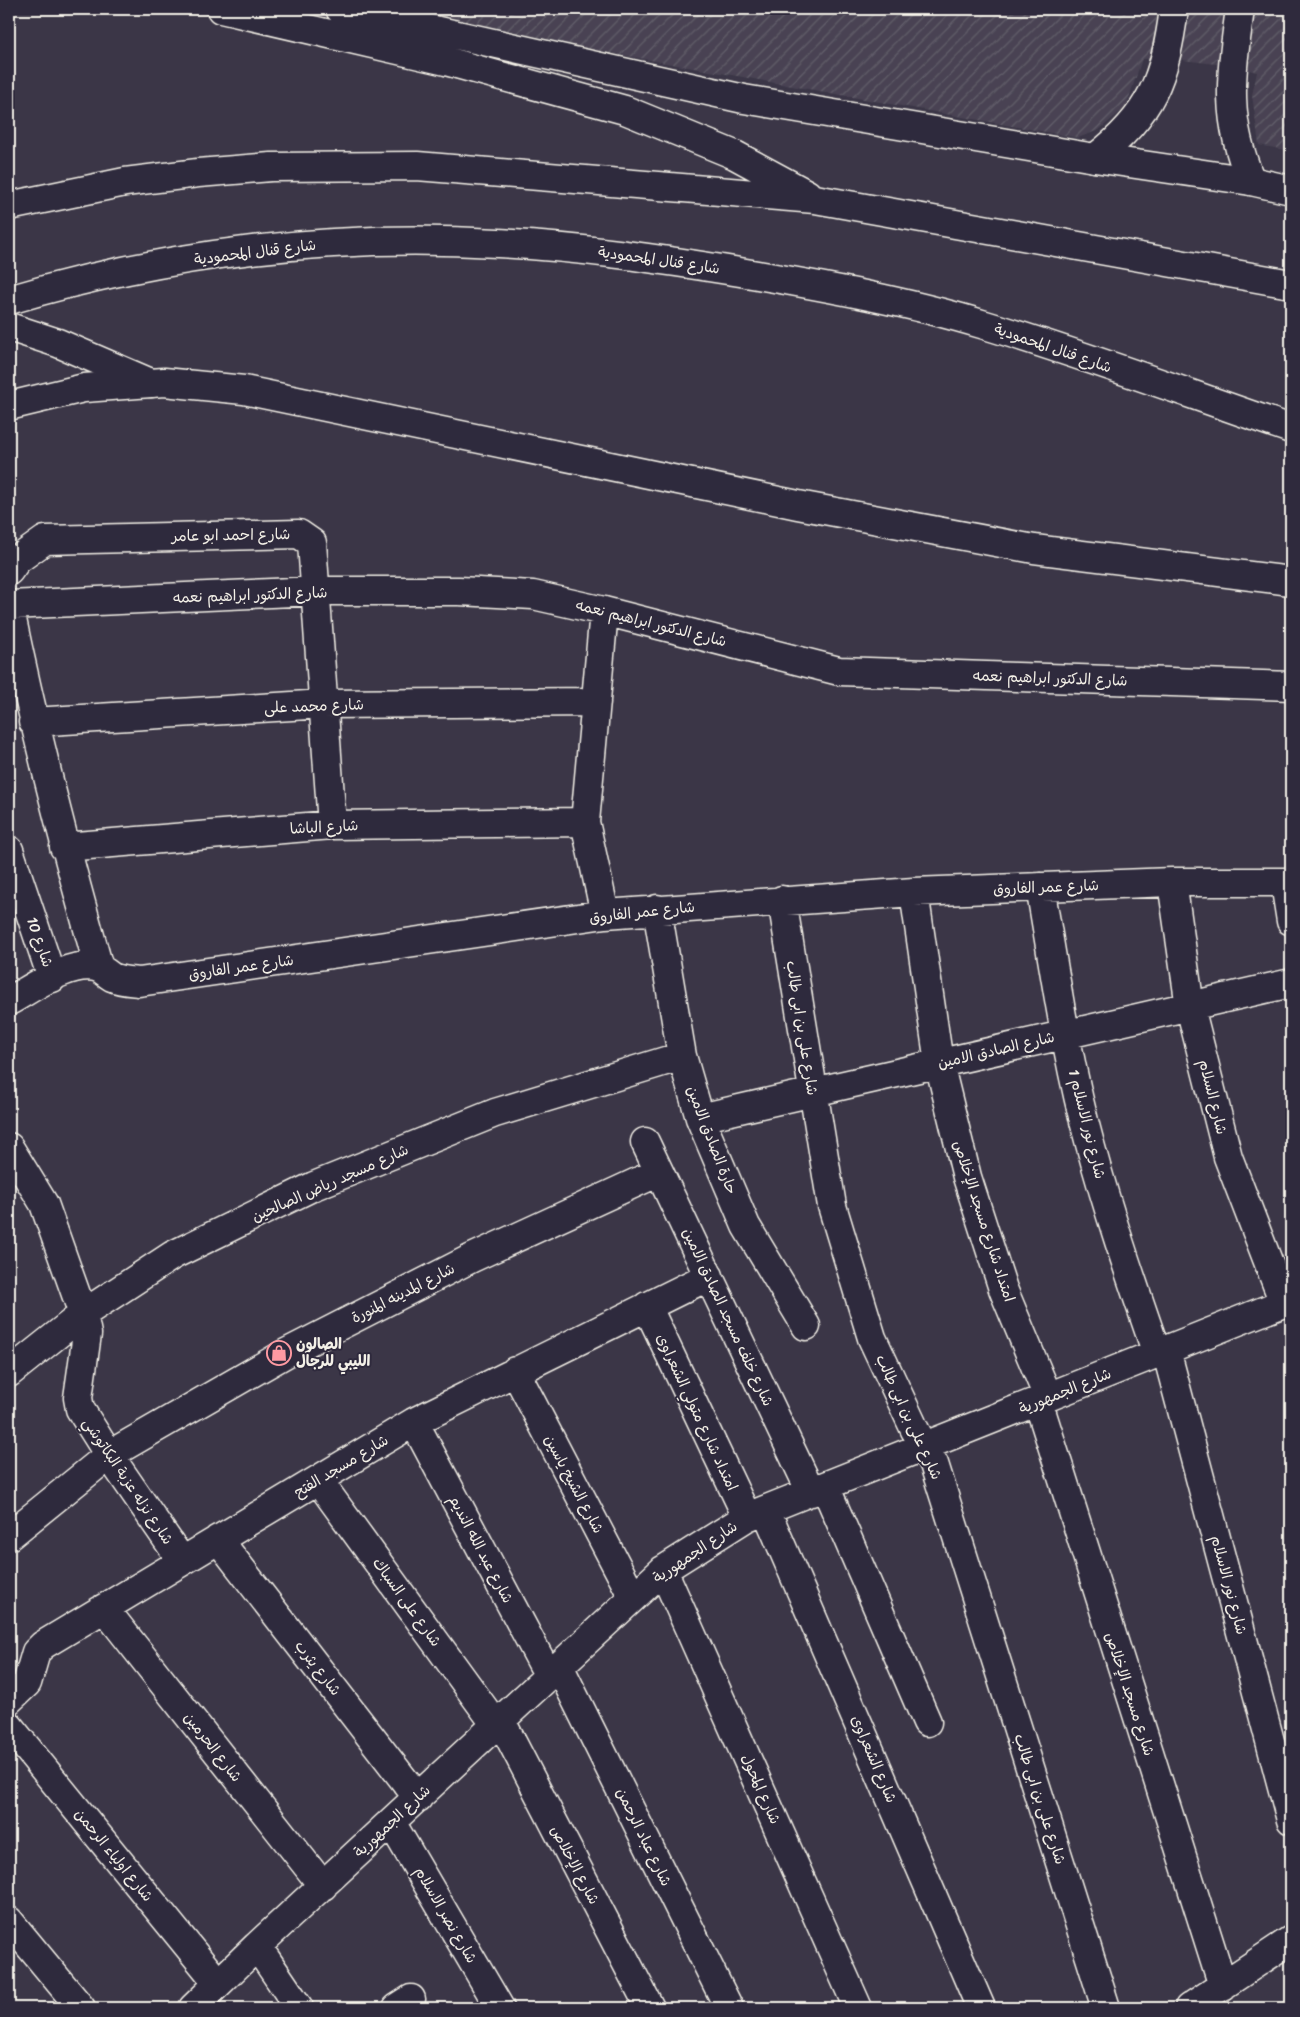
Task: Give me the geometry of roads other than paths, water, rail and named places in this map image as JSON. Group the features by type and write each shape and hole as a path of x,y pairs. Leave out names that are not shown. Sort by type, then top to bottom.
{"street":[{"path":"221,9 446,61 625,110 735,155 815,199"},
{"path":"340,9 744,99 1095,158 1251,181 1291,190"},
{"path":"1095,158 1133,125 1147,104 1158,82 1166,58 1174,9"},
{"path":"1240,9 1232,66 1231,105 1238,144 1251,181"},
{"path":"9,206 125,182 189,174 271,166 417,166 815,199 1291,284"},
{"name":"شارع قنال المحمودية","path":"9,300 116,272 210,255 305,244 401,241 497,242 593,251 692,264 790,280 887,300 974,322 1291,429"},
{"path":"9,327 86,354 151,383"},
{"path":"9,406 84,388 164,382 244,390 798,505 1034,549 1291,581"},
{"name":"شارع احمد ابو عامر","path":"9,571 17,560 44,540 299,534 312,543 332,825"},
{"name":"شارع الدكتور ابراهيم نعمه","path":"9,605 316,591 459,591 532,595 604,610 839,671 1291,686"},
{"path":"9,605 33,722 64,847 99,968"},
{"path":"604,610 585,822 605,914"},
{"name":"شارع محمد على","path":"33,722 324,704 596,702"},
{"name":"شارع الباشا","path":"64,847 332,825 585,822"},
{"name":"شارع 10","path":"12,868 52,978"},
{"name":"شارع عمر الفاروق","path":"9,1001 67,970 82,966 99,968 111,976 124,981 139,982 605,914 657,909 914,892 1172,882 1288,882"},
{"name":"شارع السلام","path":"1172,882 1190,1007 1228,1158 1288,1302"},
{"path":"1288,882 1291,921"},
{"name":"شارع نور الاسلام 1","path":"1040,887 1065,1034 1092,1152 1121,1249 1162,1352"},
{"name":"امتداد شارع مسجد الإخلاص","path":"914,892 939,1063 966,1177 1003,1289 1043,1399"},
{"name":"شارع على بن ابى طالب","path":"782,900 832,1206 872,1338 934,1464 1106,2008"},
{"name":"حارة الصادق الامين","path":"657,909 682,1056 700,1118 746,1226 806,1326"},
{"name":"شارع الصادق الامين","path":"700,1118 1291,983"},
{"name":"شارع مسجد رياض الصالحين","path":"9,1373 82,1314 173,1255 314,1186 495,1113 682,1056"},
{"name":"شارع خلف مسجد الصادق الامين","path":"645,1142 709,1276 818,1489 927,1722"},
{"name":"شارع نزله عزبة البكاتوشي","path":"9,1147 44,1204 82,1314 87,1334 78,1398 80,1409 109,1455 182,1561"},
{"name":"شارع المدينه المنورة","path":"9,1536 109,1455 314,1338 472,1258 659,1172"},
{"name":"شارع مسجد الفتح","path":"9,1700 26,1683 36,1652 43,1645 104,1608 414,1422 709,1276"},
{"name":"شارع الجمهورية","path":"193,2008 257,1946 663,1570 757,1513 1288,1302"},
{"name":"امتداد شارع متولي الشعراوى","path":"647,1306 757,1513"},
{"name":"شارع نور الاسلام","path":"1162,1352 1291,1820"},
{"name":"شارع الشيخ ياسين","path":"515,1371 634,1597"},
{"name":"شارع مسجد الإخلاص","path":"1043,1399 1223,1986"},
{"name":"شارع عبد الله النديم","path":"414,1422 554,1671"},
{"name":"شارع على السباك","path":"318,1480 498,1723"},
{"name":"شارع الشعراوى","path":"757,1513 981,2008"},
{"name":"شارع يثرب","path":"218,1540 418,1798"},
{"name":"شارع المحول","path":"663,1570 858,2008"},
{"name":"شارع الحرمين","path":"104,1608 323,1886"},
{"name":"شارع عباد الرحمن","path":"554,1671 729,2008"},
{"name":"شارع الإخلاص","path":"498,1723 650,2008"},
{"name":"شارع اولياء الرحمن","path":"9,1726 218,1983"},
{"name":"شارع نصر الاسلام","path":"391,1822 500,2008"},
{"path":"9,1921 81,2008"},
{"path":"1190,2008 1291,1940"},
{"path":"257,1946 299,2008"}],"place":[{"name":"الصالون الليبي للرجال","path":"279,1353"}]}
